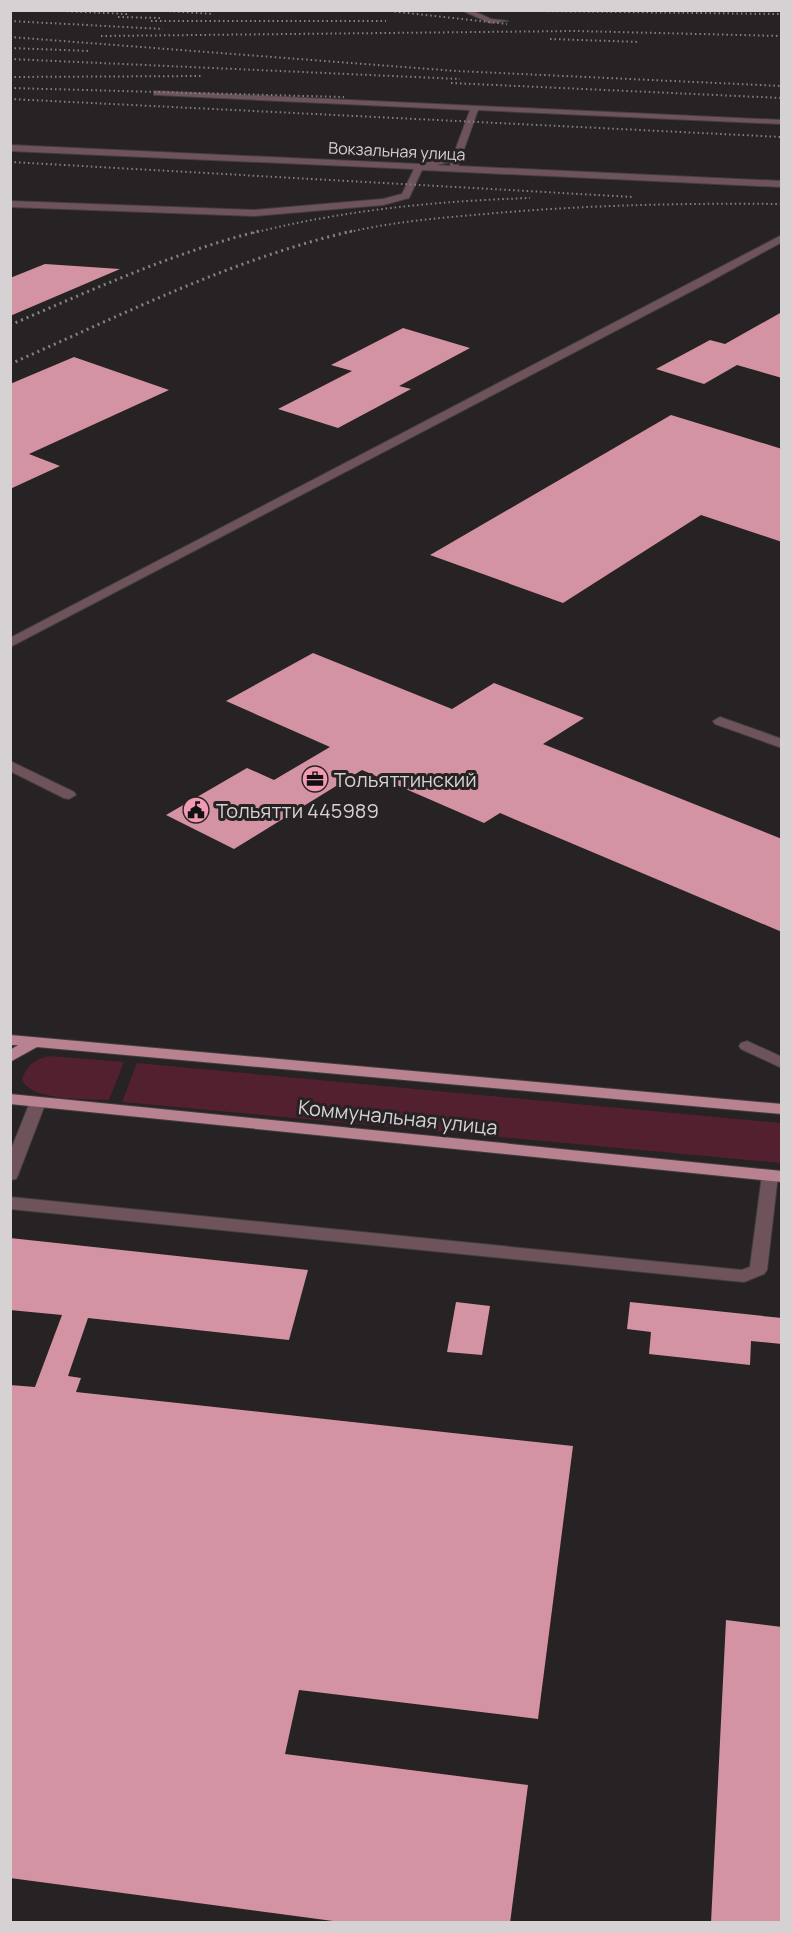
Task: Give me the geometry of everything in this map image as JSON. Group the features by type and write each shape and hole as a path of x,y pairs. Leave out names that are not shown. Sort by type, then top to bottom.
{"main road":[{"name":"Коммунальная улица","path":"10,1040 782,1109"},
{"path":"10,1057 35,1042"},
{"name":"Коммунальная улица","path":"12,1098 776,1176"}],"street":[{"path":"464,10 490,21 504,21"},
{"path":"157,93 782,122"},
{"path":"453,169 475,108"},
{"name":"Вокзальная улица","path":"10,148 782,184"},
{"path":"10,204 254,213 383,202 406,196 419,167 456,158"},
{"path":"10,643 693,287 782,238"},
{"path":"720,721 782,744"},
{"path":"10,765 69,795"},
{"path":"747,1046 782,1063"},
{"path":"10,1175 38,1102"},
{"path":"10,1203 744,1276 758,1270 776,1176"}],"shaded area":[{"path":"50,1056 124,1062 109,1100 74,1099 35,1091 22,1079 33,1063"},
{"path":"137,1063 781,1123 781,1163 122,1102"}],"building":[{"path":"45,264 120,269 10,316 10,278"},
{"path":"782,312 782,378 737,365 704,384 656,369 710,340 725,344"},
{"path":"403,328 470,348 399,386 411,389 338,428 278,409 352,371 331,365"},
{"path":"74,357 169,390 29,454 60,466 10,489 10,384"},
{"path":"671,415 782,449 782,542 701,515 563,603 430,555"},
{"path":"313,653 452,709 494,683 584,718 543,744 782,839 782,932 500,813 484,823 362,770 234,849 166,815 247,768 274,780 330,747 226,701"},
{"path":"10,1238 308,1270 289,1340 88,1318 68,1376 81,1378 76,1392 573,1446 538,1719 299,1690 285,1754 528,1785 510,1923 348,1923 10,1878 10,1385 35,1387 62,1315 10,1310"},
{"path":"456,1302 490,1306 482,1355 447,1352"},
{"path":"630,1302 782,1318 782,1344 751,1341 750,1365 649,1354 651,1332 627,1329"},
{"path":"726,1620 782,1627 782,1923 711,1923"}],"railway":[{"path":"40,10 127,14"},
{"path":"151,10 214,14"},
{"path":"381,10 507,24"},
{"path":"453,10 782,14"},
{"path":"118,17 160,18"},
{"path":"10,21 163,29"},
{"path":"151,21 386,21"},
{"path":"101,36 575,31 782,36"},
{"path":"10,37 456,71 782,86"},
{"path":"550,39 640,42"},
{"path":"10,48 90,51"},
{"path":"10,59 460,79"},
{"path":"10,77 202,76"},
{"path":"451,83 782,98"},
{"path":"10,88 344,97"},
{"path":"10,99 782,137"},
{"path":"10,162 633,197"},
{"path":"253,233 322,218 391,208 460,201 530,198"},
{"path":"345,233 415,221 559,208 782,204"},
{"path":"10,325 164,261 259,231"},
{"path":"10,364 221,272 307,243 352,231"}],"place":[{"name":"Тольяттинский","path":"315,779"},
{"name":"Тольятти 445989","path":"196,810"}]}
